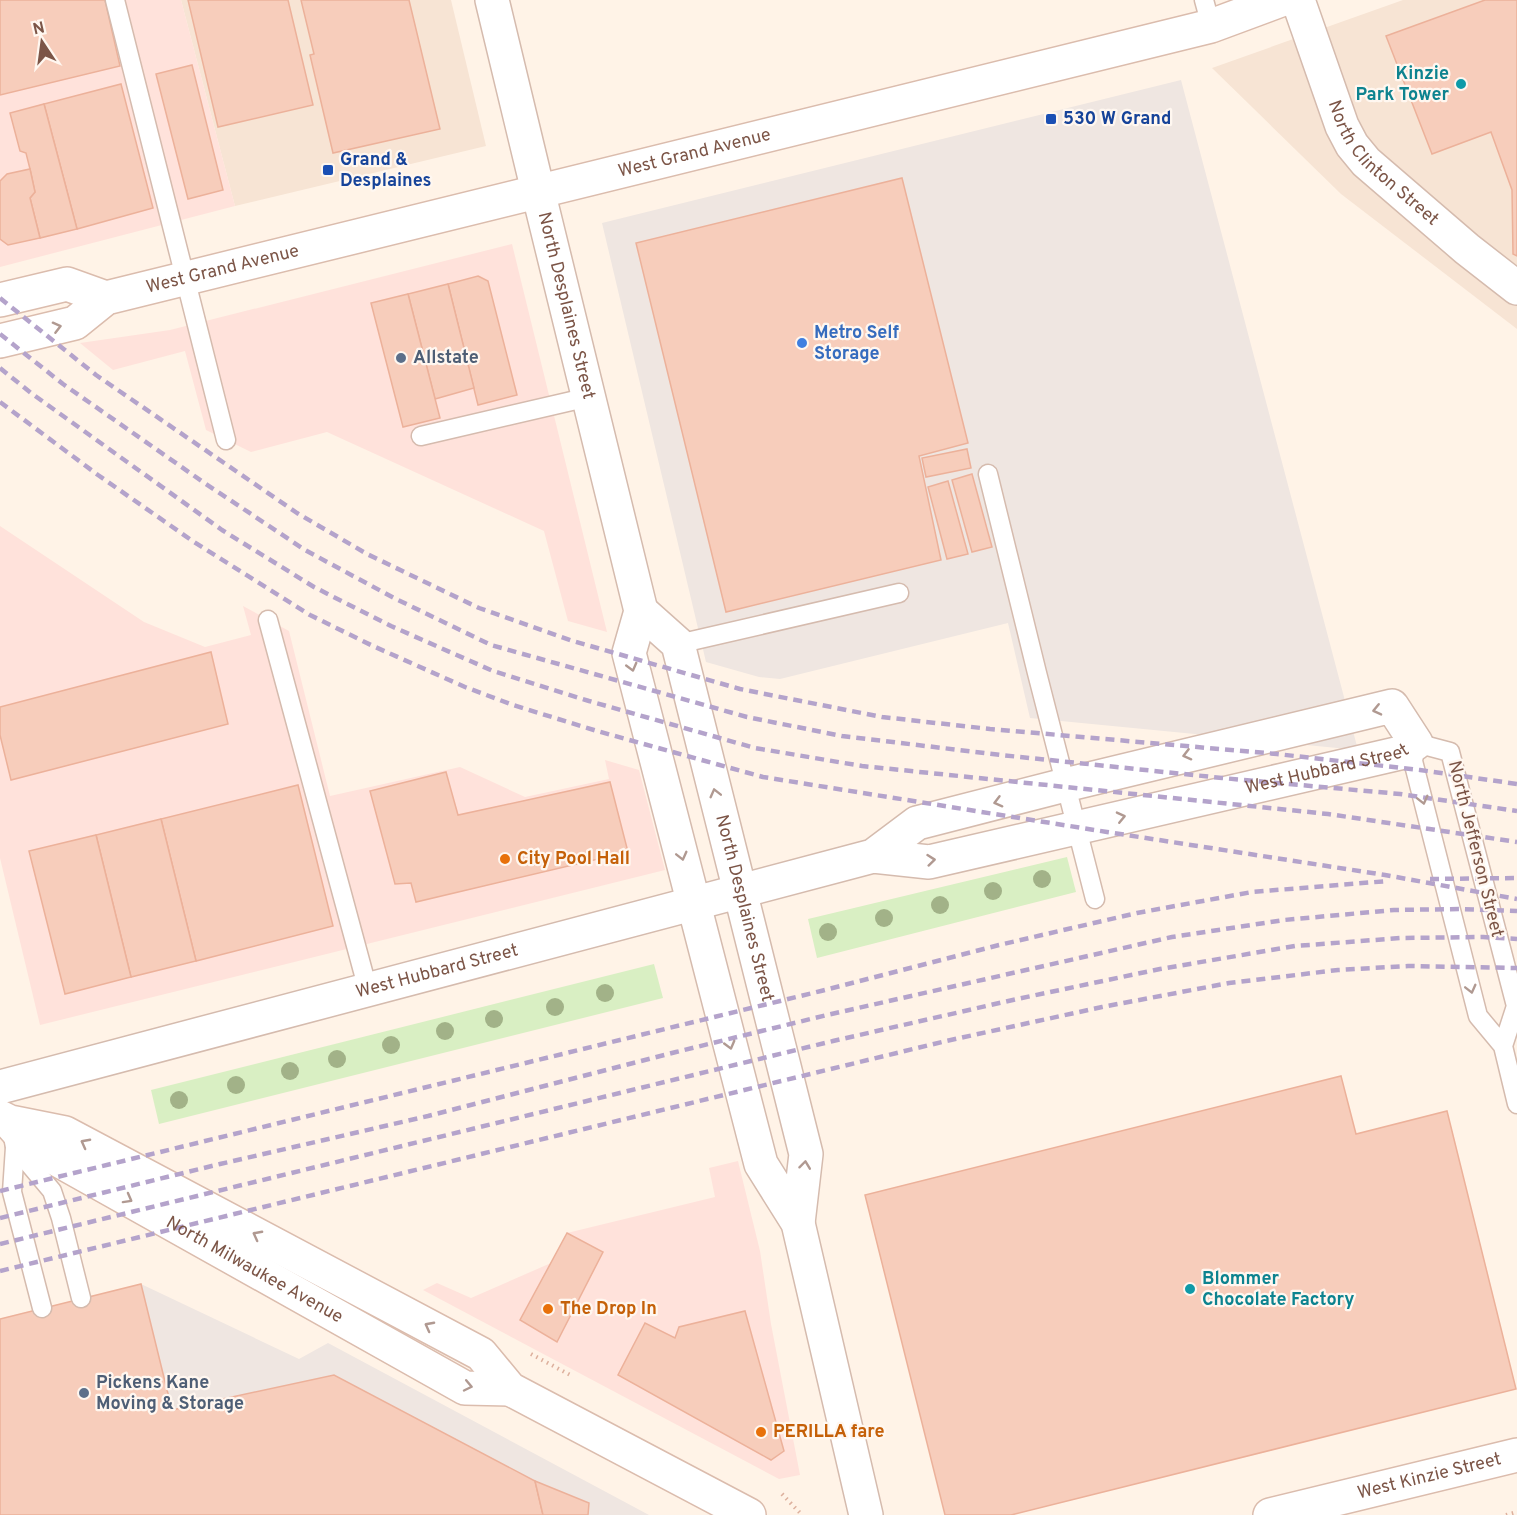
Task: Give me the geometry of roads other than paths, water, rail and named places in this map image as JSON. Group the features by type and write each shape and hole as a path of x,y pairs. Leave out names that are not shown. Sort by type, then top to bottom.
{"street":[{"name":"North Desplaines Street","path":"492,0 641,611 629,653 761,1164 798,1223 866,1515"},
{"name":"West Grand Avenue","path":"0,341 75,323 106,297 538,191 1208,13 1281,0"},
{"name":"North Clinton Street","path":"1298,0 1342,126 1352,145 1374,169 1467,249 1517,288"},
{"path":"0,300 67,284 106,297"},
{"path":"641,611 678,644"},
{"name":"North Desplaines Street","path":"678,644 806,1154 798,1223"},
{"name":"West Hubbard Street","path":"4,1107 369,990 873,856 929,862 1400,753 1416,742 1392,706 916,823 873,856"},
{"name":"North Milwaukee Avenue","path":"4,1107 65,1133 450,1337 481,1354 510,1389 749,1515"},
{"name":"West Kinzie Street","path":"1270,1515 1517,1455"}],"lane":[{"path":"115,0 226,440"},
{"path":"421,436 589,397"},
{"path":"988,474 1095,899"},
{"path":"678,644 899,593"},
{"path":"268,620 369,990"},
{"name":"North Jefferson Street","path":"1503,1046 1516,1006 1450,752 1416,742 1413,761 1478,1016 1503,1046 1517,1104"},
{"path":"4,1107 52,1191 81,1298"},
{"path":"4,1107 12,1192 42,1308"}],"railway":[{"path":"0,298 96,375 297,513 367,554 479,608 573,641 740,689 882,717 990,729 1277,754 1420,770 1517,784"},
{"path":"0,334 63,384 305,550 394,598 491,645 747,717 842,736 1222,778 1400,794 1517,811"},
{"path":"0,368 31,393 222,530 314,587 391,626 493,671 589,701 755,748 862,766 1328,814 1517,842"},
{"path":"0,402 98,475 194,542 310,615 465,687 513,705 763,777 1385,875 1517,899"},
{"path":"1430,879 1517,878"},
{"path":"0,1191 1137,913 1252,892 1388,881"},
{"path":"0,1218 428,1116 827,1015 1172,937 1284,920 1394,910 1517,911"},
{"path":"0,1244 833,1041 1160,969 1295,946 1401,938 1517,939"},
{"path":"0,1271 946,1041 1102,1007 1229,983 1338,970 1408,966 1517,968"}],"place":[{"name":"Kinzie Park Tower","path":"1461,84"},
{"name":"530 W Grand","path":"1051,119"},
{"name":"Grand & Desplaines","path":"328,170"},
{"name":"Metro Self Storage","path":"802,343"},
{"name":"Allstate","path":"401,358"},
{"name":"City Pool Hall","path":"505,859"},
{"name":"Blommer Chocolate Factory","path":"1190,1289"},
{"name":"The Drop In","path":"548,1309"},
{"name":"Pickens Kane Moving & Storage","path":"84,1393"},
{"name":"PERILLA fare","path":"761,1432"}]}
